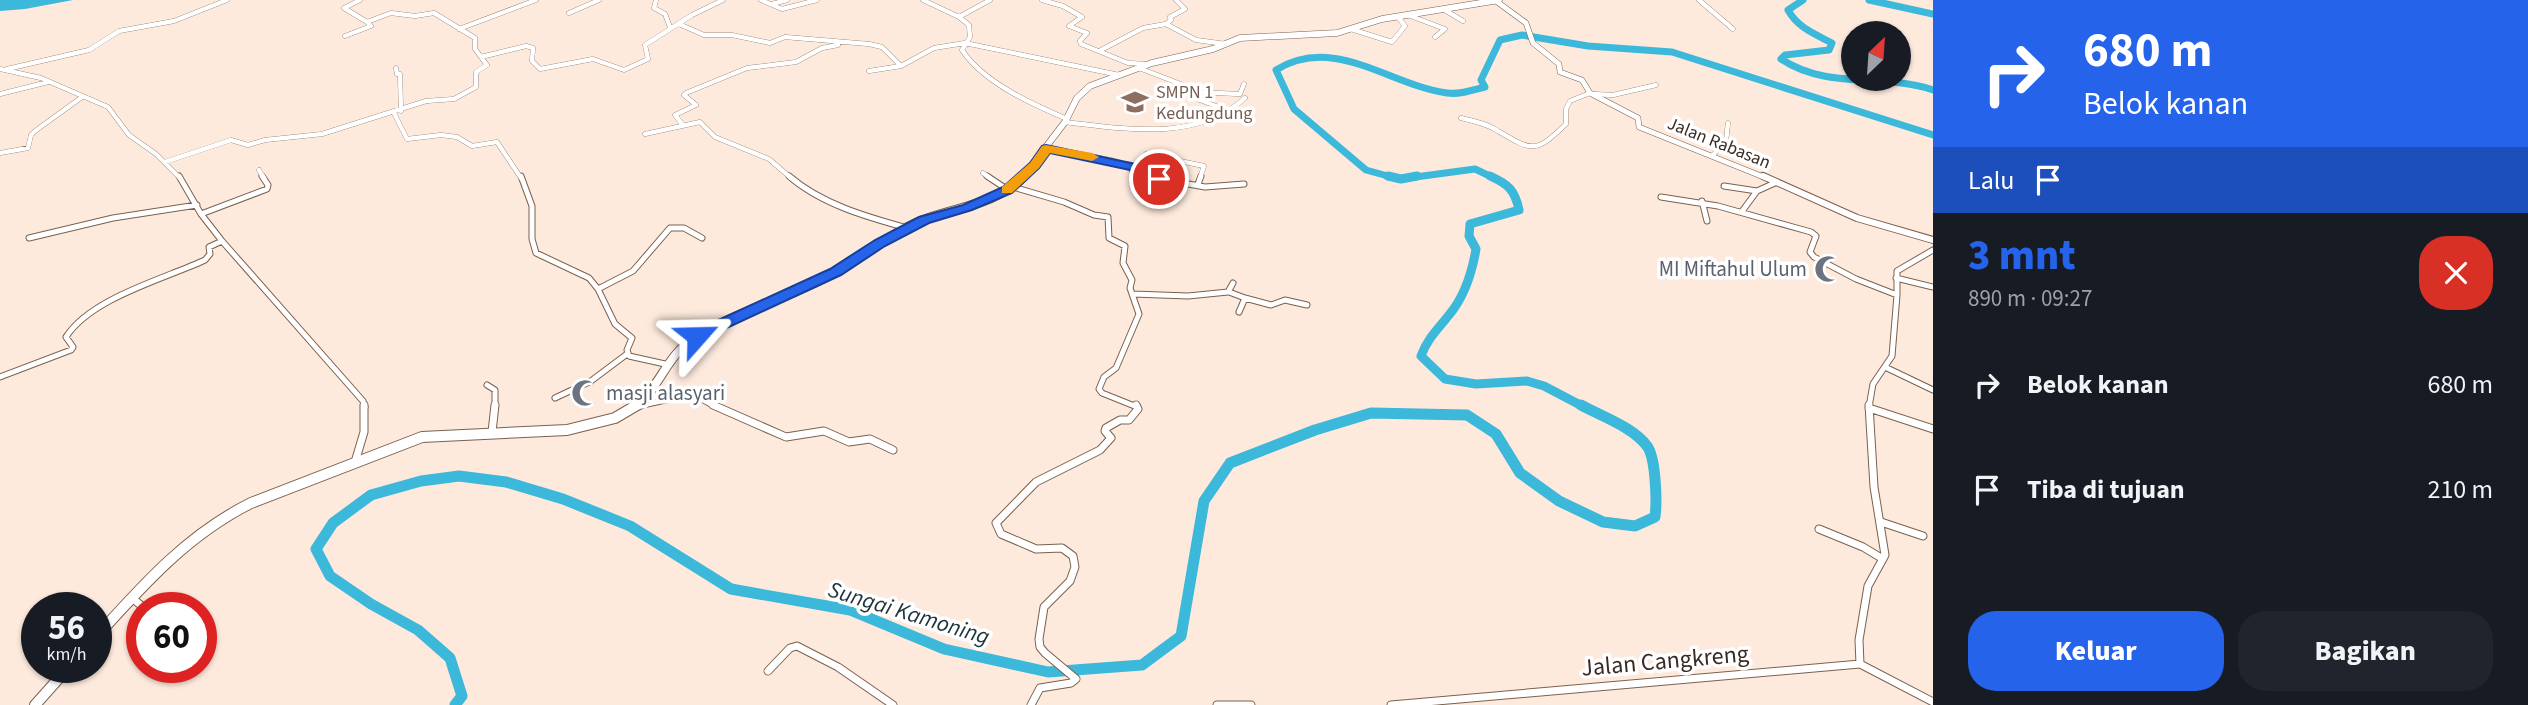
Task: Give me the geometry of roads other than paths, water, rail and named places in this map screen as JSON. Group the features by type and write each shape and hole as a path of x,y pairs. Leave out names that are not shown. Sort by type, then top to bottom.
{"main road":[{"path":"138,592 186,542 226,514 422,437 567,430 615,418 636,406 654,389 674,353 697,336 836,272 880,243 924,220 968,208 1010,188 1034,165 1066,121 1083,90 1152,63 1240,38 1259,35 1333,34 1398,17 1498,0"},
{"path":"112,620 126,604"},
{"path":"35,705 55,683"}],"street":[{"path":"3,69 89,50 115,33 174,20 227,0"},
{"path":"345,36 371,26 344,8 360,0"},
{"path":"459,29 536,0"},
{"path":"569,13 599,0"},
{"path":"656,0 654,8 665,14 670,27"},
{"path":"481,57 526,46 533,48 532,61 540,69 593,59 624,70 648,59 645,45 670,27 693,17 703,7 723,0"},
{"path":"761,0 786,8 817,0"},
{"path":"770,4 787,0"},
{"path":"923,0 959,17 970,29 970,37 965,43 963,53 974,65 1012,91 1066,121 1146,130 1206,121 1232,112 1245,98"},
{"path":"959,17 990,0"},
{"path":"1042,0 1063,6 1082,17 1069,26 1087,33 1080,43 1128,63 1152,63"},
{"path":"1166,24 1171,20 1170,17 1185,9 1176,0"},
{"name":"Jalan Rabasan","path":"1498,0 1524,21 1538,48 1559,64 1559,71 1582,80 1592,94 1638,118 1640,122 1636,125 1639,127 1713,155 1857,218 1933,240"},
{"path":"1699,0 1733,29"},
{"path":"572,3 586,7"},
{"path":"1443,9 1463,21"},
{"path":"165,162 235,139 249,145 265,140 312,136 426,101 454,99 474,90 476,72 486,65 475,49 475,38 434,13 415,16 391,13 367,22"},
{"path":"1408,15 1445,29 1435,37"},
{"path":"1351,29 1392,42 1405,27 1398,17"},
{"path":"1101,50 1126,35 1158,23 1166,24 1189,37 1226,44"},
{"path":"679,24 704,35 732,35 770,44 785,37 843,44 869,44 882,47 901,66"},
{"path":"869,71 901,66 934,47 965,43 1119,75"},
{"path":"682,124 676,115 696,106 684,95 686,93 747,68 796,62 822,48 843,44"},
{"path":"396,68 400,75 397,112 407,139 447,134 456,136 474,147 497,142 531,198 531,246 536,253 578,271 598,289 615,324 632,338 627,354 591,381 555,398"},
{"path":"1139,68 1192,92 1241,94 1244,84"},
{"path":"3,69 34,76 108,107 129,135 181,177 201,214 222,241 362,401 367,412 355,462"},
{"path":"0,94 48,82"},
{"path":"1461,118 1484,125 1504,136 1509,142 1530,148 1545,142 1566,124 1566,109 1570,101 1592,94 1613,95 1656,85"},
{"path":"1185,87 1201,87 1217,92"},
{"path":"1192,92 1192,97 1232,112"},
{"path":"0,153 28,148 31,135 35,131 83,97"},
{"path":"645,134 700,122 705,131 718,141 768,159 801,186 826,199 867,216 909,228"},
{"path":"1713,155 1726,141 1728,123"},
{"path":"1046,148 1111,160 1137,169"},
{"path":"1198,184 1204,166 1194,162 1146,154 1135,173 1198,184 1232,187 1244,184"},
{"path":"201,214 267,189 258,170"},
{"path":"982,173 1010,188 1108,217 1110,238 1125,246 1122,252 1123,264 1132,280 1130,288 1139,316 1116,368 1104,377 1099,389 1102,393 1136,405 1135,414 1129,420 1120,420 1106,428 1111,438 1100,450 1036,482 1000,518 996,526 999,533 1030,547 1044,550 1058,547 1073,556 1074,567 1070,581 1044,607 1039,639 1042,650 1076,678 1073,683 1041,688 1031,705"},
{"path":"1744,210 1757,191 1777,182"},
{"path":"1724,186 1757,191"},
{"path":"1706,194 1704,202 1707,221"},
{"path":"1661,197 1744,210 1814,234 1816,237 1810,252 1814,257 1856,279 1897,295"},
{"path":"29,237 113,218 197,205"},
{"path":"598,289 633,271 670,228 684,228 702,238"},
{"path":"0,377 71,350 73,347 66,337 77,320 115,299 205,260 210,254 209,247 222,241"},
{"path":"1933,250 1900,268 1896,278 1894,351 1887,368 1873,384 1869,408 1874,487 1885,549 1868,582 1864,622 1859,640 1860,664 1933,702"},
{"path":"1896,278 1933,287"},
{"path":"1229,292 1233,284"},
{"path":"1133,294 1188,296 1229,292 1268,305 1278,305 1286,300 1307,306"},
{"path":"1239,312 1245,298"},
{"path":"627,354 666,364"},
{"path":"1887,368 1933,390"},
{"path":"487,385 495,390 496,396 492,432"},
{"path":"636,406 693,394 724,412 786,437 824,431 849,442 870,439 893,450"},
{"path":"1869,408 1933,429"},
{"path":"1881,522 1923,536"},
{"path":"1819,529 1858,544 1882,559"},
{"path":"768,671 790,648 797,646 838,667 893,705"},
{"name":"Jalan Cangkreng","path":"1391,705 1860,664"},
{"path":"1217,705 1251,705"}],"water":[{"path":"0,0 73,0 0,11"}],"waterway":[{"name":"Sungai Kamoning","path":"1803,0 1788,10 1792,16 1807,30 1832,43 1829,50 1785,55 1781,59 1817,75 1894,82 1933,90"},
{"name":"Sungai Kamoning","path":"1869,0 1933,14"},
{"name":"Sungai Kamoning","path":"1395,178 1366,170 1294,109 1276,70 1298,60 1319,57 1340,59 1425,88 1462,93 1485,87 1481,80 1500,40 1522,35 1588,46 1672,52 1933,135"},
{"name":"Sungai Kamoning","path":"1408,178 1475,169 1494,178"},
{"name":"Sungai Kamoning","path":"1388,176 1401,179 1417,176"},
{"name":"Sungai Kamoning","path":"1490,176 1494,178"},
{"name":"Sungai Kamoning","path":"1494,178 1510,188 1519,210 1470,224 1469,236 1476,249 1467,284 1455,308 1430,339 1421,356 1445,379 1476,384 1527,381 1544,386 1584,407"},
{"name":"Sungai Kamoning","path":"455,705 462,696 450,658 418,630 371,604 330,576 316,549 333,523 371,495 421,481 459,476 506,482 563,499 630,526 731,589 850,610 944,649 1048,672 1142,665 1181,636 1204,501 1230,463 1315,430 1371,413 1467,415 1496,434 1520,473 1559,501 1603,522 1635,526 1655,517 1654,470 1647,446 1625,428 1581,405"}],"place":[{"name":"SMPN 1 Kedungdung","path":"1135,102"},
{"name":"MI Miftahul Ulum","path":"1828,269"},
{"name":"masji alasyari","path":"585,393"}]}
